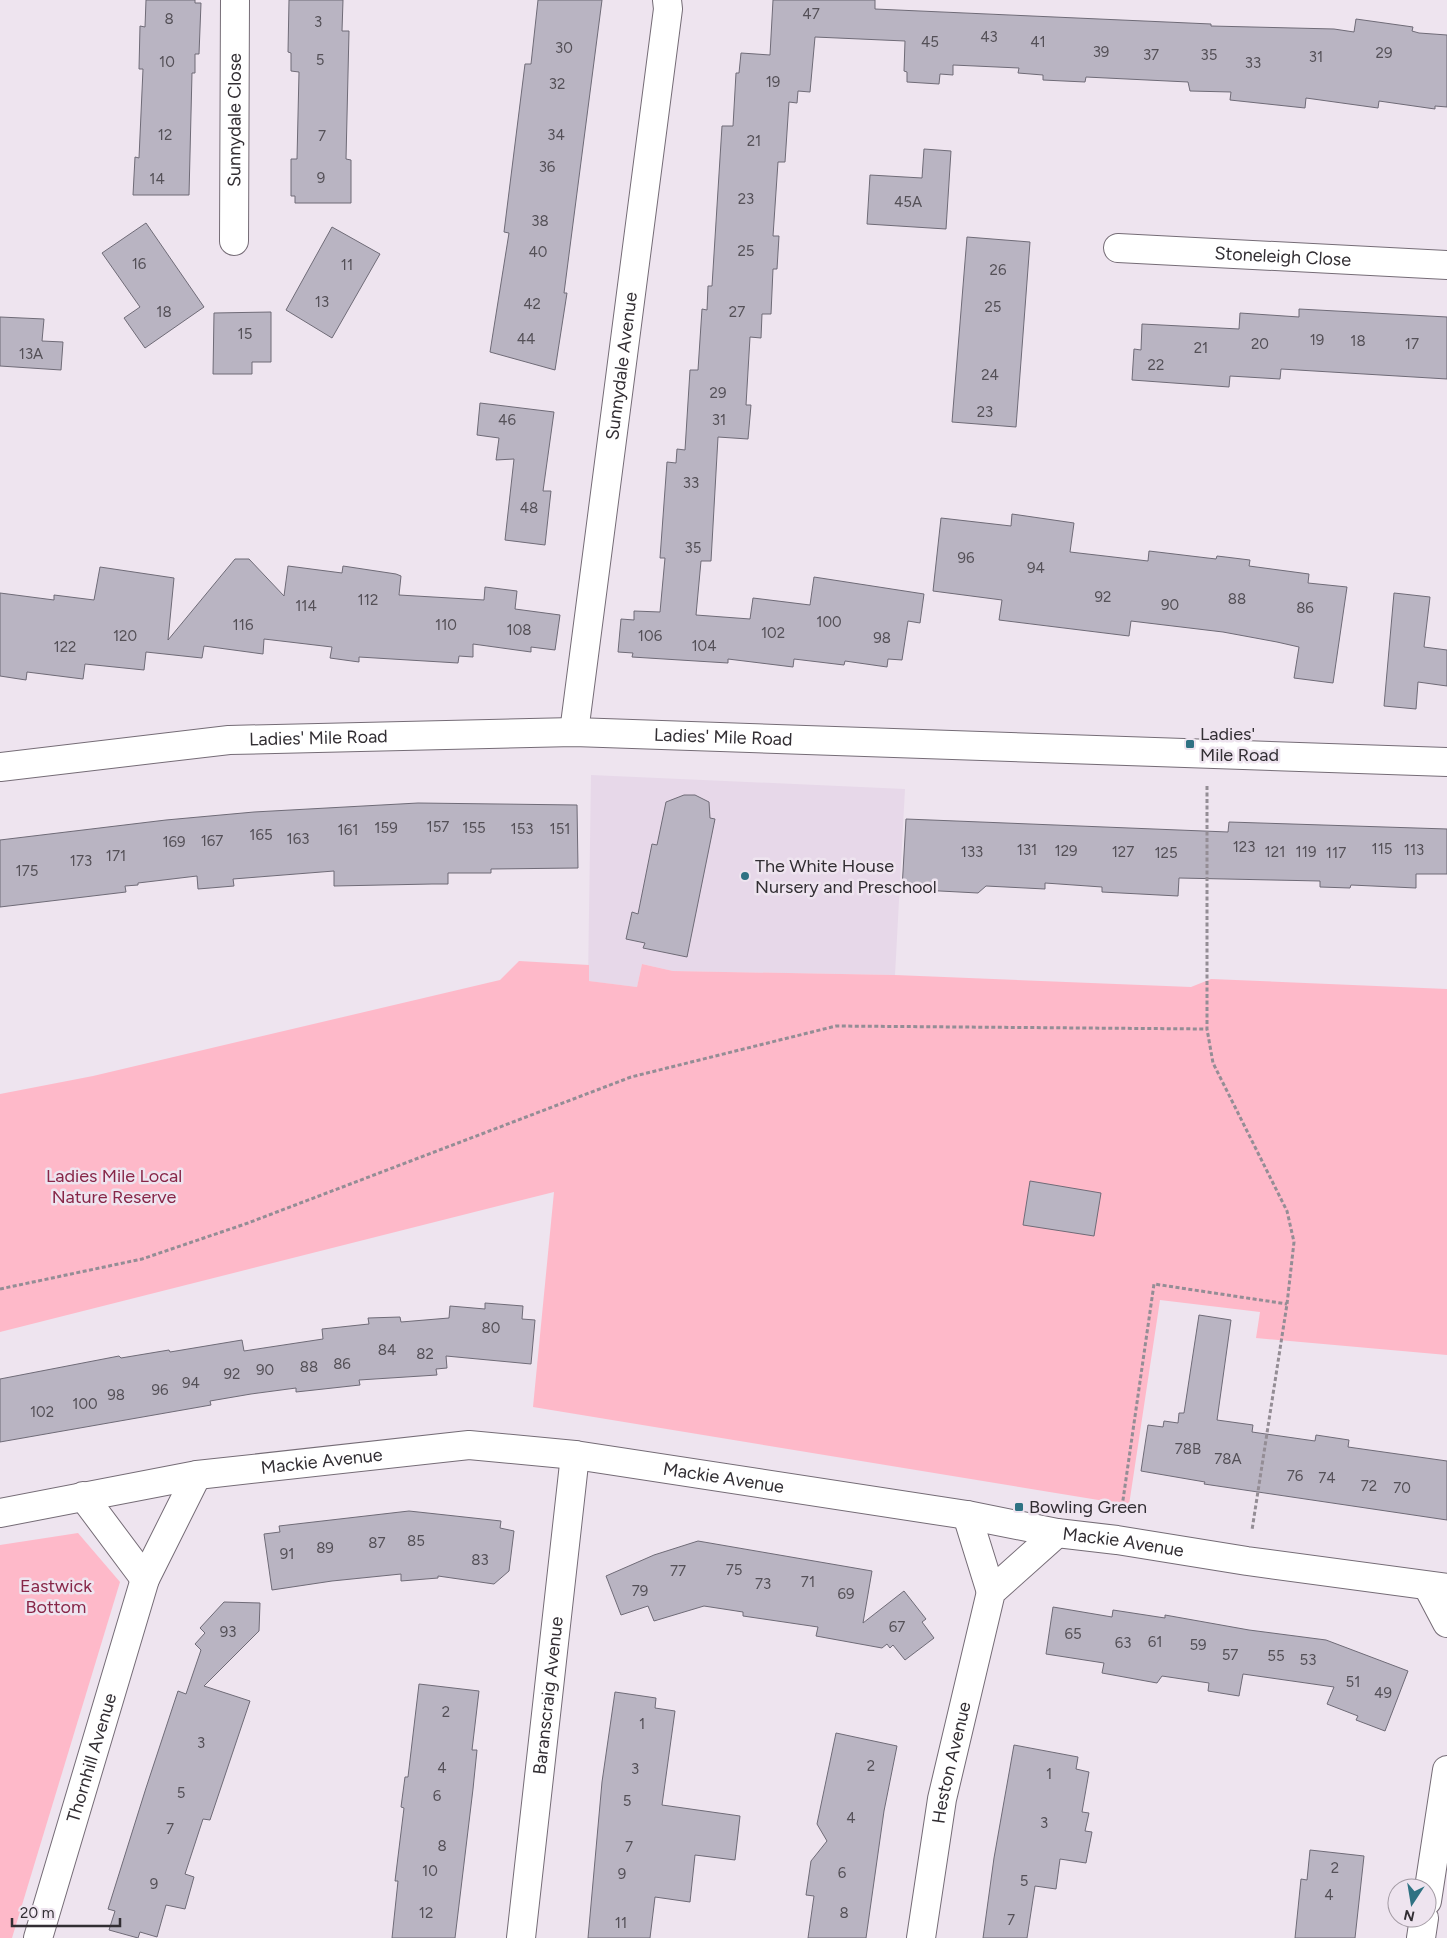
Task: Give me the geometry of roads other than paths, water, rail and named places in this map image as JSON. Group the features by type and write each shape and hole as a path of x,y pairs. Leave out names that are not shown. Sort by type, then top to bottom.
{"street":[{"name":"Sunnydale Close","path":"234,241 235,0"},
{"name":"Sunnydale Avenue","path":"574,732 666,29 667,0"},
{"name":"Stoneleigh Close","path":"1118,248 1447,265"},
{"name":"Ladies' Mile Road","path":"0,767 229,740 574,732 1447,762"},
{"name":"Mackie Avenue","path":"0,1513 197,1475 468,1445 575,1455 967,1515 1057,1533 1438,1587"},
{"name":"Baranscraig Avenue","path":"522,1938 575,1455"},
{"name":"Thornhill Avenue","path":"38,1938 145,1579 197,1475"},
{"path":"83,1496 145,1579"},
{"path":"967,1515 991,1592 1057,1533"},
{"path":"1438,1587 1447,1623"},
{"name":"Heston Avenue","path":"922,1938 942,1799 991,1592"},
{"path":"1431,1878 1447,1770"}],"place":[{"name":"Ladies' Mile Road","path":"1190,744"},
{"name":"The White House Nursery and Preschool","path":"745,876"},
{"name":"Bowling Green","path":"1019,1507"}],"park label":[{"name":"Ladies Mile Local Nature Reserve","path":"114,1186"},
{"name":"Eastwick Bottom","path":"56,1596"}]}
